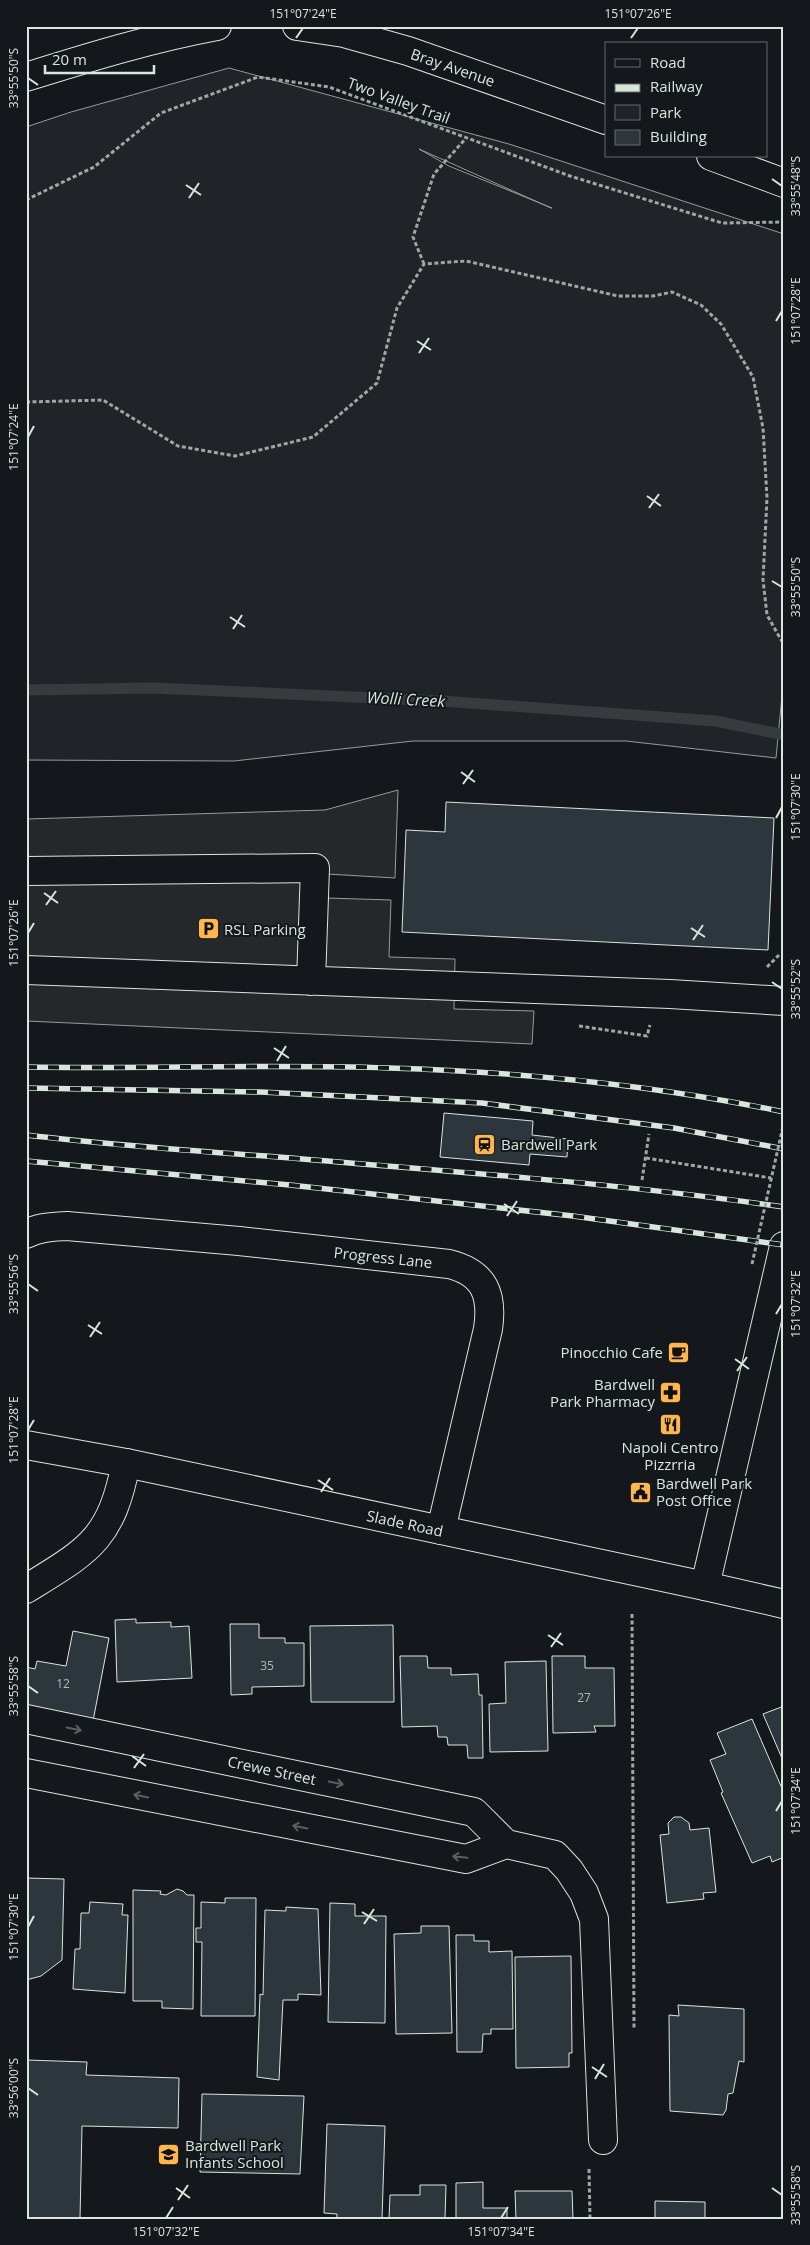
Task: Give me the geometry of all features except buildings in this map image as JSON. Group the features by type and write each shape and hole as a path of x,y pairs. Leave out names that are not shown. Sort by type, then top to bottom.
{"street":[{"path":"26,77 122,47 217,26"},
{"name":"Bray Avenue","path":"297,26 344,33 408,51 605,120"},
{"path":"716,158 784,183"},
{"path":"26,871 315,868 311,981"},
{"path":"26,970 670,994 784,1001"},
{"name":"Progress Lane","path":"26,1234 43,1228 67,1226 449,1264 462,1268 472,1274 486,1291 491,1311 441,1530"},
{"path":"705,1586 781,1258"},
{"name":"Slade Road","path":"26,1445 126,1463 784,1604"},
{"path":"26,1590 76,1558 104,1529 114,1511 126,1463"},
{"name":"Crewe Street","path":"26,1719 474,1812 506,1844"},
{"path":"26,1773 466,1859 506,1844 555,1855 569,1870 584,1892 594,1919 603,2140"}],"path":[{"name":"Two Valley Trail","path":"26,200 94,167 161,114 258,77 330,87 570,176 722,223 784,222"},
{"path":"424,264 413,237 434,174 467,138"},
{"path":"424,264 466,261 618,296 653,296 672,292 701,305 721,324 753,377 763,428 767,498 763,580 767,615 784,645"},
{"path":"26,402 103,400 178,446 235,456 313,437 377,382 397,308 424,264"},
{"path":"572,1024 647,1036 650,1025"},
{"path":"752,1264 784,1122"},
{"path":"642,1180 649,1134"},
{"path":"646,1158 771,1178"}],"green space":[{"path":"229,68 509,144 784,234 784,675 776,758 626,741 413,741 234,761 26,760 26,127 71,112","holes":["419,149 541,203 449,166"]}],"shaded area":[{"name":"RSL Parking","path":"398,790 395,878 327,874 327,898 391,900 389,957 455,959 454,1009 534,1011 532,1044 26,1021 26,819 325,810"}],"waterway":[{"name":"Wolli Creek","path":"26,690 154,688 442,701 716,721 784,735"}],"railway":[{"path":"26,1067 253,1066 439,1070 588,1081 686,1094 784,1112"},
{"path":"26,1088 261,1092 482,1103 674,1128 784,1149"},
{"path":"26,1135 152,1148 531,1178 658,1191 784,1207"},
{"path":"26,1161 290,1185 573,1216 784,1245"}],"place":[{"name":"RSL Parking","path":"208,929"},
{"name":"Bardwell Park","path":"485,1144"},
{"name":"Pinocchio Cafe","path":"679,1352"},
{"name":"Bardwell Park Pharmacy","path":"671,1393"},
{"name":"Napoli Centro Pizzrria","path":"670,1424"},
{"name":"Bardwell Park Post Office","path":"640,1492"},
{"name":"Bardwell Park Infants School","path":"169,2154"}]}
